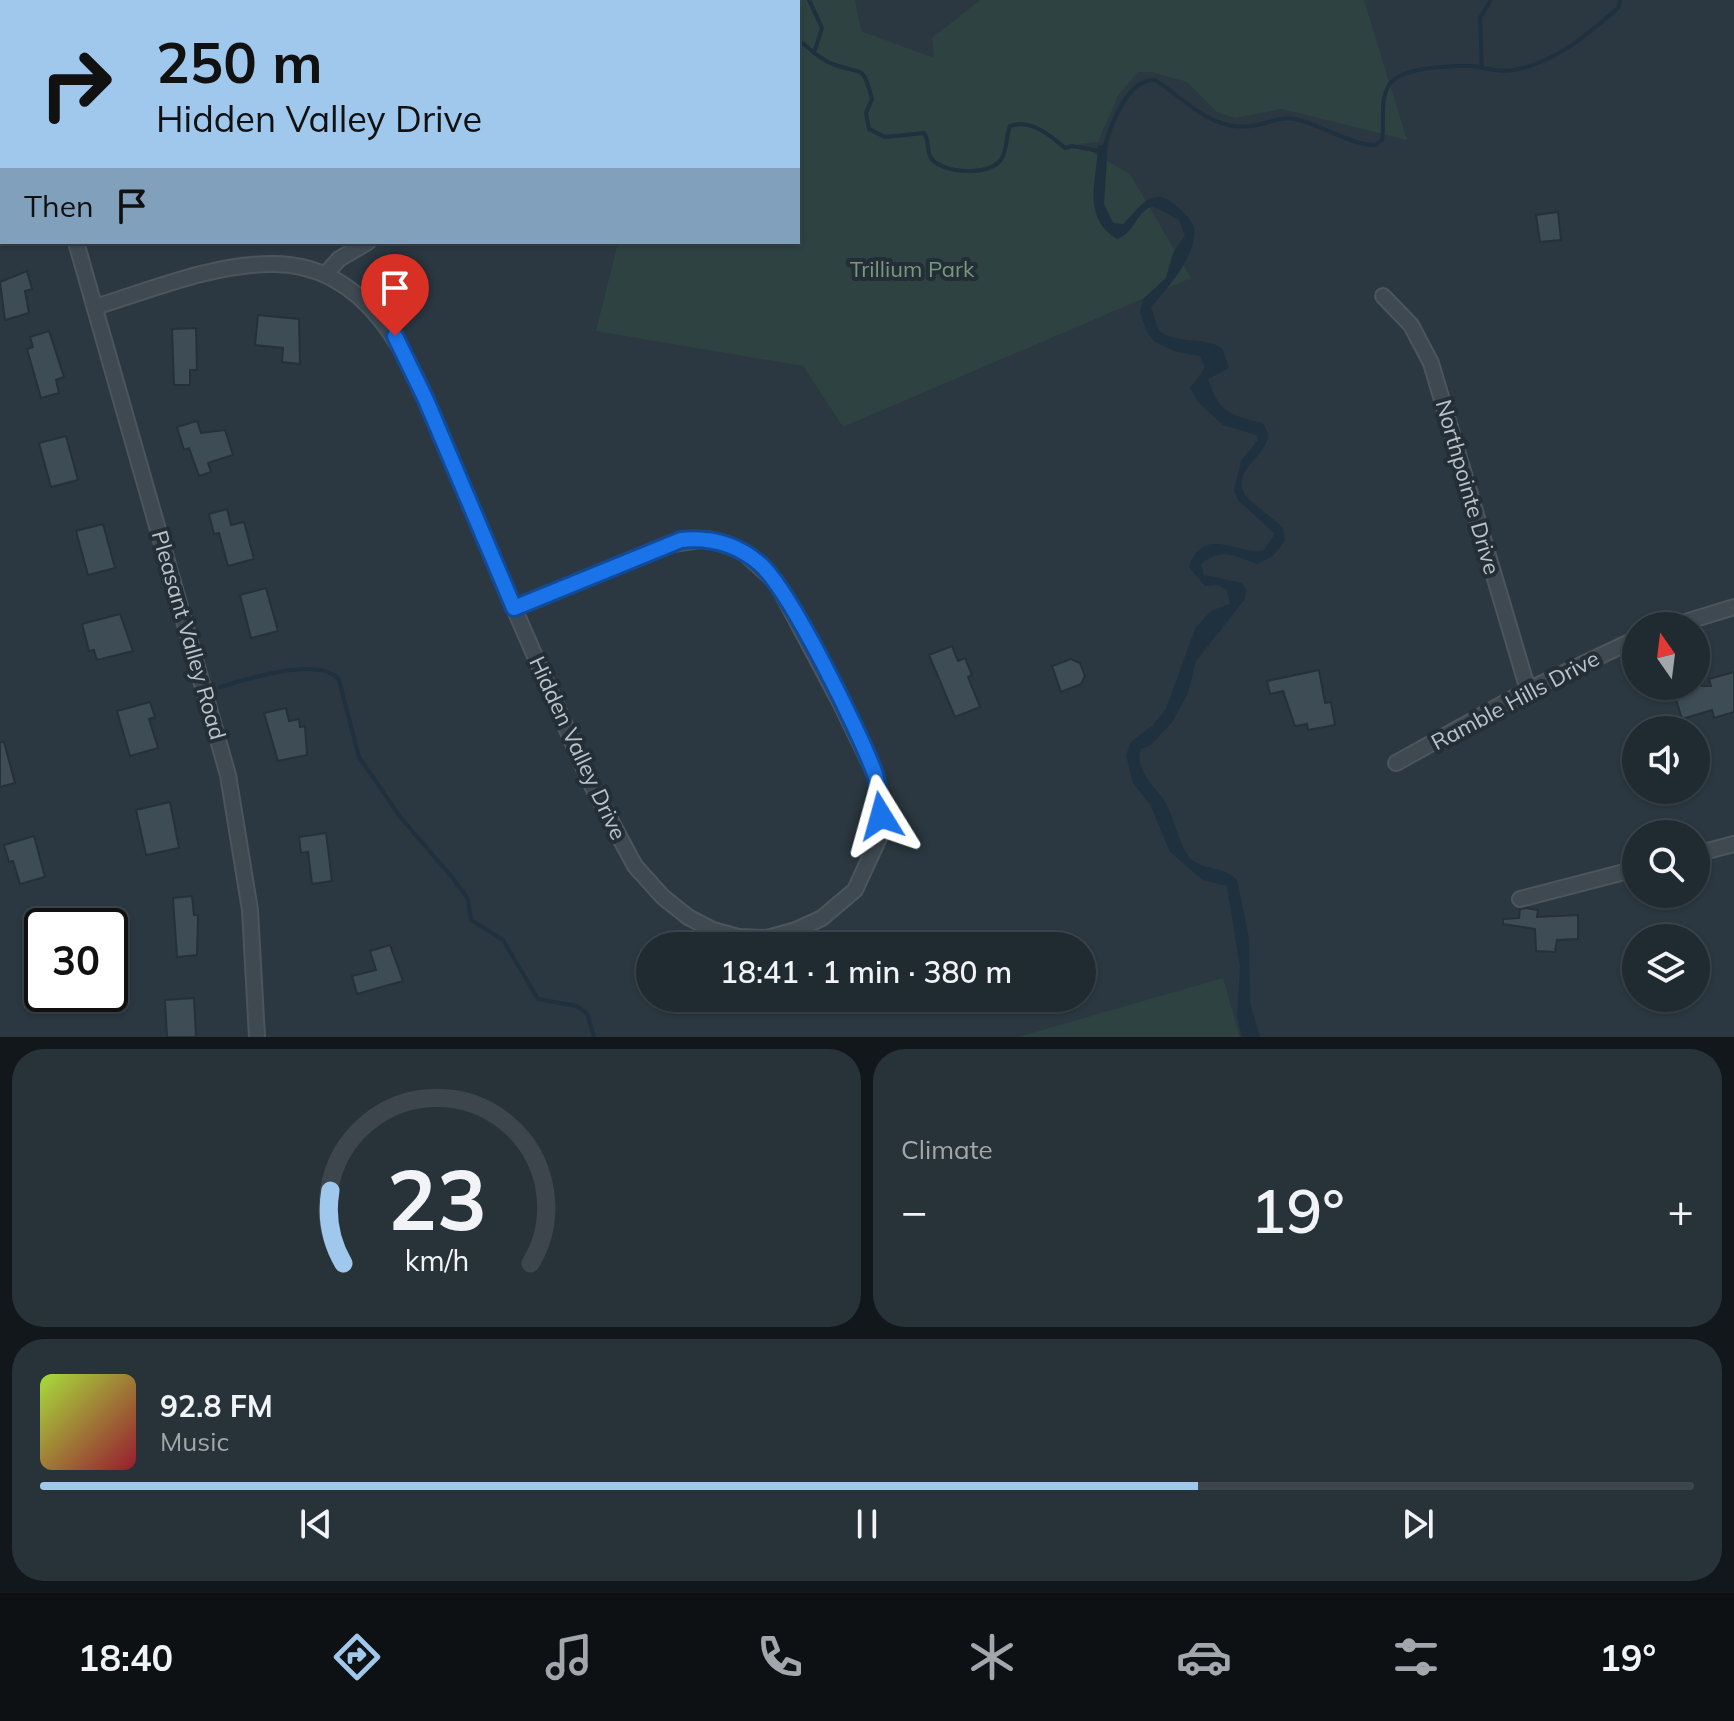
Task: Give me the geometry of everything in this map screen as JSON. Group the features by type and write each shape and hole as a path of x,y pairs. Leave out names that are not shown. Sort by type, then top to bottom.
{"street":[{"name":"Pleasant Valley Road","path":"77,244 228,775 250,910 257,1037"},
{"path":"325,275 339,259 365,244"},
{"name":"Hidden Valley Drive","path":"95,307 235,268 272,264 325,275 376,313 408,358 514,608 611,825 635,866 663,897 688,917 713,930 739,937 767,938 796,930 822,918 855,890 880,836 879,791 874,772 794,614 761,565 724,543 708,539 681,540 514,608"},
{"name":"Northpointe Drive","path":"1383,296 1411,325 1431,363 1528,690"},
{"path":"1710,614 1734,607"},
{"name":"Ramble Hills Drive","path":"1396,763 1528,690 1622,646"},
{"path":"1710,850 1734,844"},
{"path":"1520,899 1622,873"}],"green space":[{"name":"Trillium Park","path":"800,0 855,0 861,31 934,58 932,38 980,0 1364,0 1407,140 1282,109 1235,118 1217,112 1187,82 1151,72 1138,72 1119,94 1098,142 1078,144 1130,174 1191,278 843,427 803,366 596,331 618,244 800,244"},
{"path":"1223,978 1240,1037 1018,1037"}],"water":[{"path":"1108,143 1104,204 1113,223 1123,224 1142,204 1154,197 1162,197 1179,208 1194,228 1194,238 1186,260 1151,307 1159,331 1174,338 1207,342 1222,348 1229,368 1208,379 1212,390 1227,411 1262,423 1267,432 1267,441 1243,475 1242,485 1247,498 1283,528 1285,541 1273,556 1257,564 1222,554 1201,564 1204,575 1242,583 1246,590 1245,599 1196,661 1188,693 1173,721 1151,745 1141,749 1140,758 1141,767 1169,810 1188,855 1192,860 1228,873 1237,880 1249,938 1250,1003 1260,1037 1242,1037 1237,1016 1240,967 1227,886 1203,880 1170,852 1150,804 1133,783 1126,755 1131,742 1153,725 1166,709 1195,629 1211,611 1230,604 1227,590 1218,585 1205,586 1189,567 1196,554 1213,544 1264,550 1275,534 1238,500 1234,491 1241,461 1258,440 1257,435 1223,425 1198,402 1190,388 1205,368 1200,356 1174,351 1155,342 1147,332 1140,312 1143,299 1166,278 1173,253 1185,235 1179,220 1153,206 1117,239 1099,220 1094,197 1098,146"}],"building":[{"path":"1558,212 1561,240 1540,242 1536,215"},
{"path":"27,271 32,289 25,291 29,313 5,320 0,282"},
{"path":"258,315 299,319 300,364 282,362 283,348 255,345"},
{"path":"196,328 197,370 190,370 190,385 174,385 172,329"},
{"path":"49,331 64,377 56,380 59,393 41,398 27,349 33,347 30,337"},
{"path":"197,421 201,433 225,430 233,455 208,463 211,472 199,476 189,448 184,450 177,427"},
{"path":"66,436 78,480 51,487 39,443"},
{"path":"227,509 231,525 244,522 254,559 228,566 219,533 214,534 209,514"},
{"path":"103,524 115,568 88,575 76,531"},
{"path":"266,588 278,631 251,638 240,595"},
{"path":"120,614 133,651 97,660 94,650 89,651 82,624"},
{"path":"952,646 958,661 965,658 972,675 968,677 980,707 955,717 929,655"},
{"path":"1071,659 1080,663 1085,676 1081,684 1061,692 1052,666"},
{"path":"1319,670 1325,703 1331,702 1335,725 1308,730 1307,724 1295,726 1283,691 1270,694 1267,681"},
{"path":"1734,672 1734,712 1714,718 1712,710 1681,716 1676,700 1710,700 1710,679"},
{"path":"150,702 155,717 149,719 158,748 130,756 117,711"},
{"path":"286,708 289,721 299,719 300,727 305,726 307,755 278,761 264,713"},
{"path":"0,742 4,742 15,783 0,787"},
{"path":"170,802 179,848 146,855 136,810"},
{"path":"326,833 332,881 312,884 308,852 301,853 299,837"},
{"path":"34,836 45,877 20,884 4,845"},
{"path":"192,896 194,915 198,915 197,955 177,957 173,898"},
{"path":"1520,909 1538,910 1537,917 1578,915 1578,939 1557,940 1555,952 1536,951 1535,929 1503,924 1503,919 1519,918"},
{"path":"390,945 403,981 357,994 352,976 376,970 370,951"},
{"path":"194,998 196,1037 167,1037 165,1000"}],"waterway":[{"path":"809,0 822,28 814,53"},
{"path":"1482,68 1480,18 1491,0"},
{"path":"1105,146 1117,114 1129,94 1146,81 1155,80 1200,113 1224,124 1252,126 1289,118 1356,142 1376,145 1382,140 1386,91 1403,74 1438,67 1513,70 1543,61 1582,38 1618,8 1620,0"},
{"path":"800,42 825,61 864,75 872,99 866,113 869,129 885,137 924,133 931,158 945,167 978,171 997,164 1004,154 1010,126 1018,124 1033,126 1065,148 1072,146 1100,151"},
{"path":"220,687 301,669 317,669 339,680 359,757 401,818 468,899 471,920 503,940 538,999 576,1006 587,1013 594,1037"}],"route":[{"path":"395,336 408,358 514,608 681,540 708,539 742,551 761,565 776,582 818,659 874,772 881,816"}]}
